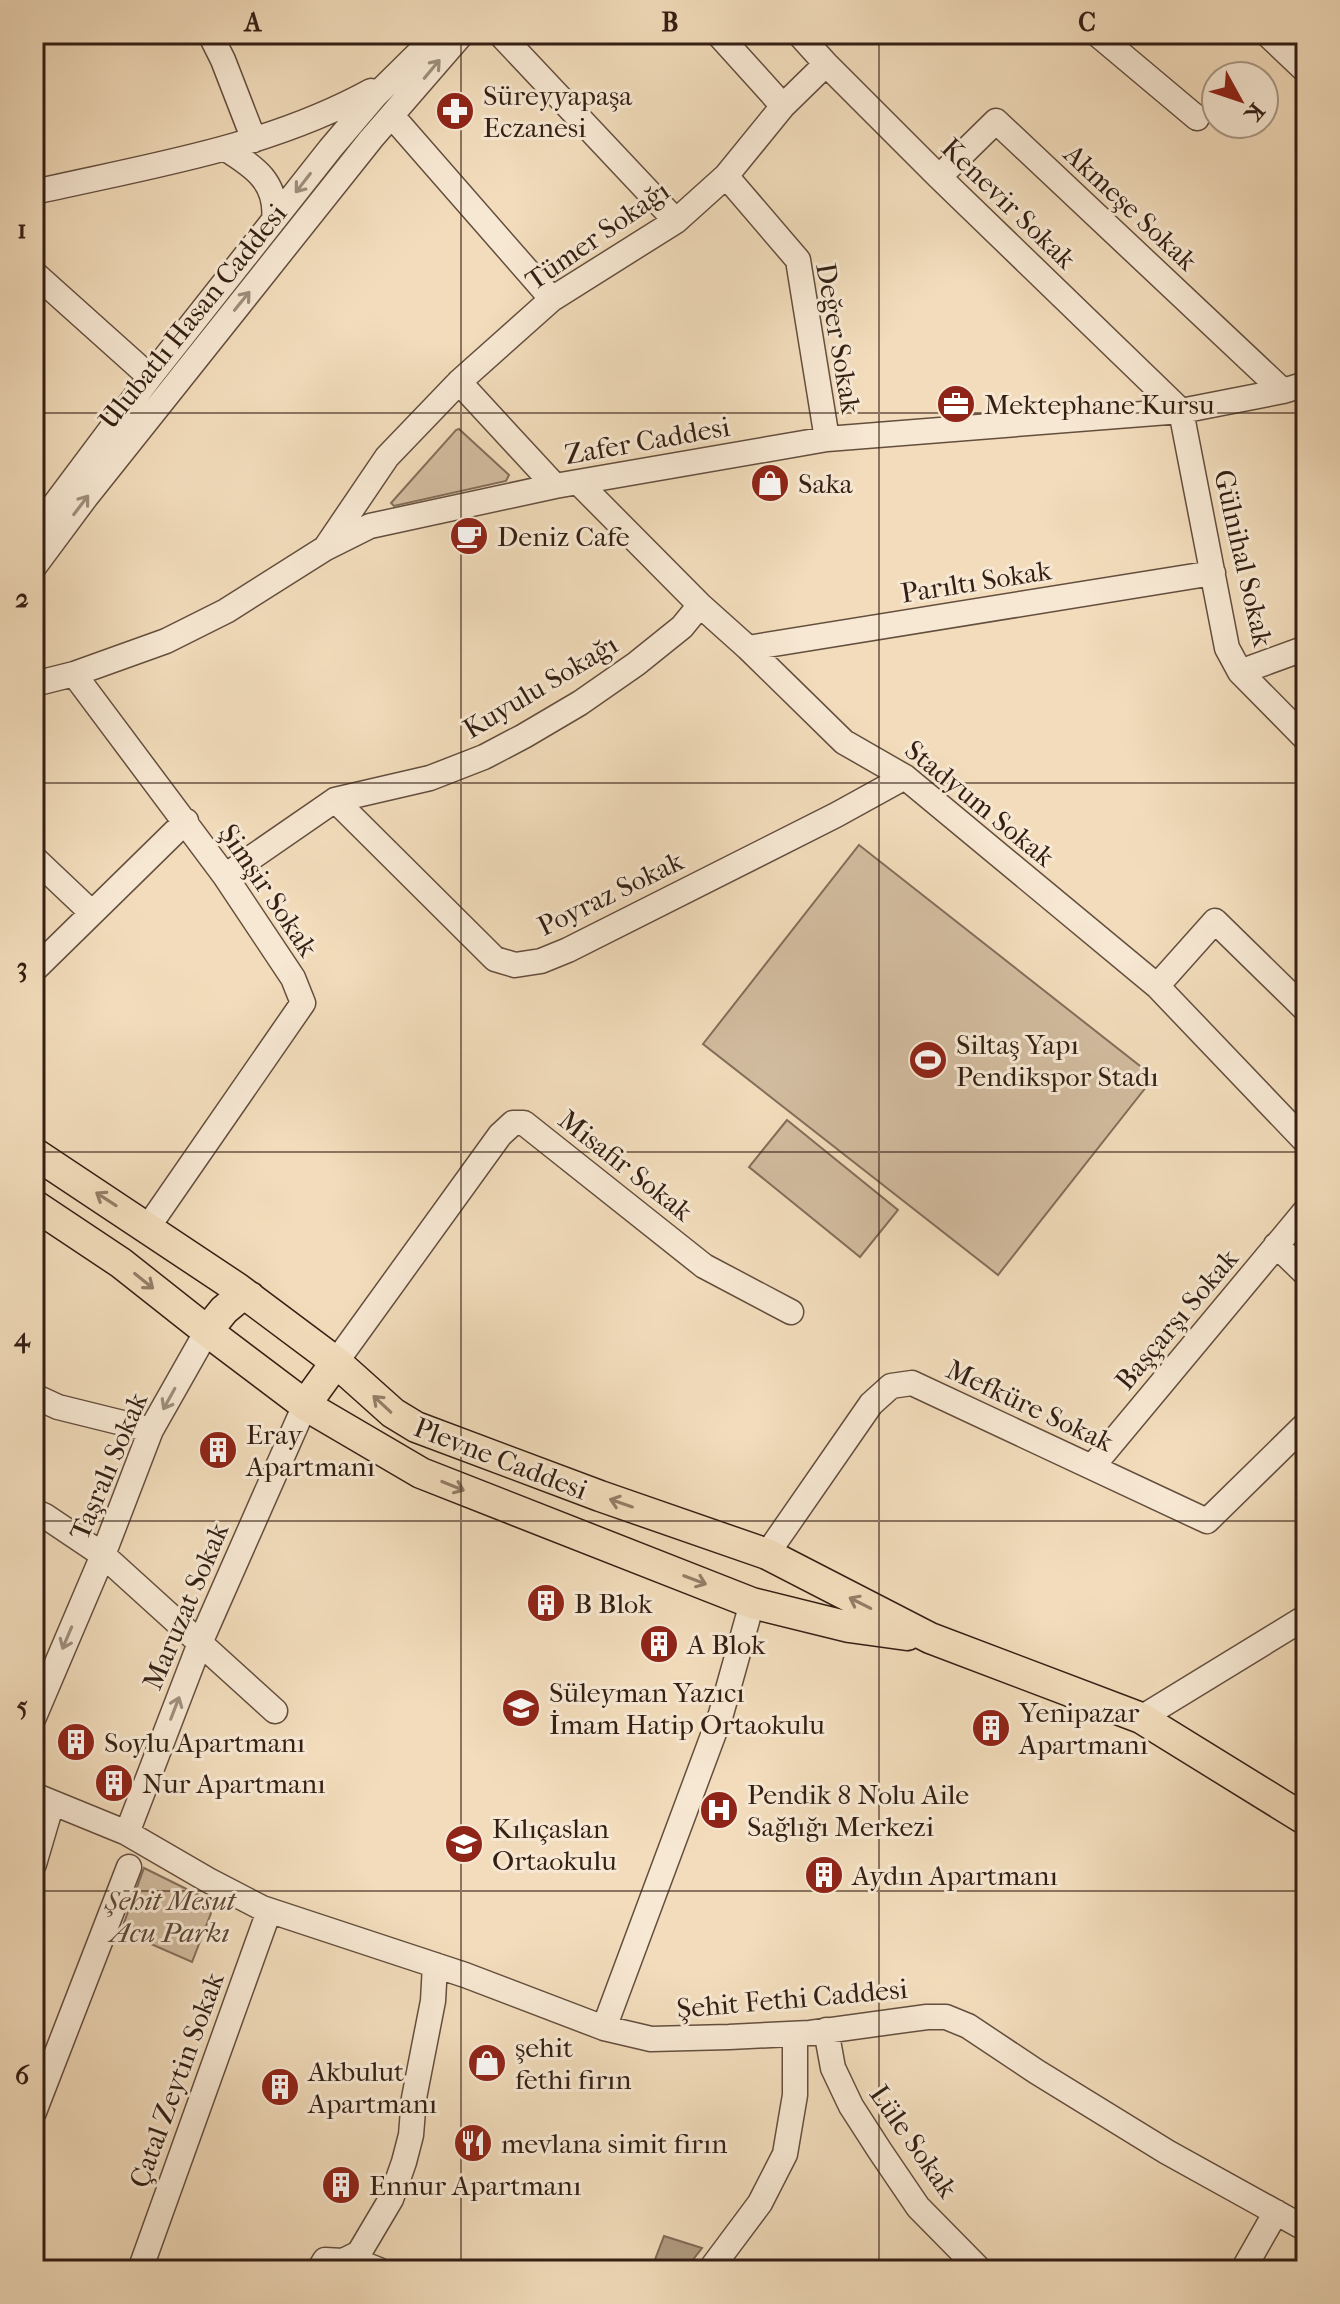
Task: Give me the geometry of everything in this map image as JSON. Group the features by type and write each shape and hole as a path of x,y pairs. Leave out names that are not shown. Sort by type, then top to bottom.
{"main road":[{"name":"Plevne Caddesi","path":"34,1153 250,1297 336,1362 393,1413 416,1427 767,1554 930,1638 1141,1718 1306,1820"},
{"name":"Plevne Caddesi","path":"34,1205 121,1263 305,1405 421,1473 752,1603 849,1627 930,1638"},
{"path":"207,1331 231,1303 241,1296 250,1297"},
{"path":"305,1405 336,1362"},
{"path":"752,1603 767,1554"}],"street":[{"path":"210,34 254,140"},
{"path":"34,192 226,149 322,116 389,81 438,34"},
{"name":"Ulubatlı Hasan Caddesi","path":"34,567 371,139 462,34"},
{"path":"500,34 676,221"},
{"path":"718,34 783,106"},
{"name":"Kenevir Sokak","path":"799,34 939,177 1181,411"},
{"path":"1097,34 1197,118"},
{"path":"1267,34 1306,71"},
{"name":"Tümer Sokağı","path":"324,549 387,457 459,382 552,299 676,221 726,176 783,106 826,64"},
{"name":"Ulubatlı Hasan Caddesi","path":"34,532 150,377 352,122 389,81"},
{"path":"226,149 301,140 397,110 552,299"},
{"name":"Akmeşe Sokak","path":"939,177 996,121 1294,388"},
{"path":"226,149 264,179 275,203 274,220"},
{"name":"Değer Sokak","path":"726,176 798,260 827,439"},
{"path":"34,273 150,377"},
{"path":"459,382 567,484"},
{"name":"Zafer Caddesi","path":"34,684 74,674 166,641 226,611 324,549 370,526 567,484 827,439 1181,411 1294,388"},
{"name":"Gülnihal Sokak","path":"1181,411 1227,648 1240,672 1306,739"},
{"name":"Stadyum Sokak","path":"567,484 748,648 844,742 905,777 1157,986 1306,1142"},
{"name":"Parıltı Sokak","path":"748,648 1213,573"},
{"name":"Kuyulu Sokağı","path":"225,876 335,800 430,778 484,757 580,703 682,627 700,605"},
{"path":"1240,672 1306,648"},
{"name":"Şimşir Sokak","path":"74,674 225,876 293,978 303,1003 148,1227"},
{"name":"Poyraz Sokak","path":"335,800 495,959 515,965 541,961 568,950 905,777"},
{"path":"34,970 186,821"},
{"path":"34,858 91,912"},
{"path":"1157,986 1215,921 1306,1010"},
{"name":"Misafir Sokak","path":"336,1362 500,1135 513,1123 524,1123 704,1266 791,1312"},
{"name":"Başçarşı Sokak","path":"1092,1467 1306,1210"},
{"path":"1276,1245 1306,1274"},
{"name":"Taşralı Sokak","path":"34,1717 103,1555 151,1430 207,1331"},
{"name":"Mefküre Sokak","path":"767,1554 871,1404 891,1386 912,1383 1207,1521 1306,1424"},
{"path":"34,1396 58,1407 151,1430"},
{"name":"Maruzat Sokak","path":"127,1833 200,1643 305,1405"},
{"path":"34,1511 103,1555 275,1711"},
{"path":"604,2028 721,1714 752,1603"},
{"path":"1141,1718 1306,1617"},
{"path":"34,1864 43,1799"},
{"name":"Şehit Fethi Caddesi","path":"43,1799 127,1833 269,1911 465,1975 604,2028 651,2039 795,2034 946,2017 968,2026 1167,2152 1306,2229"},
{"path":"34,2112 129,1867"},
{"name":"Çatal Zeytin Sokak","path":"140,2270 269,1911"},
{"path":"319,2270 325,2260 343,2261 359,2253 391,2199 411,2135 414,2098 433,2001 435,1965"},
{"name":"Lüle Sokak","path":"826,2030 833,2068 851,2106 918,2207 980,2270"},
{"path":"710,2270 760,2203 785,2154 795,2095 795,2034"},
{"path":"1243,2270 1276,2212"},
{"path":"351,2259 379,2270"}],"green space":[{"path":"459,429 509,475 506,481 394,506 391,503"},
{"name":"Siltaş Yapı Pendikspor Stadı","path":"859,845 1154,1077 998,1275 703,1044"},
{"path":"787,1120 898,1210 860,1257 749,1167"},
{"name":"Şehit Mesut Acu Parkı","path":"144,1868 215,1903 192,1962 121,1931"}],"shaded area":[{"path":"664,2236 702,2248 685,2270 651,2270"}],"place":[{"name":"Süreyyapaşa Eczanesi","path":"455,111"},
{"name":"Mektephane Kursu","path":"956,404"},
{"name":"Saka","path":"770,483"},
{"name":"Deniz Cafe","path":"469,536"},
{"name":"Siltaş Yapı Pendikspor Stadı","path":"928,1060"},
{"name":"Eray Apartmanı","path":"218,1450"},
{"name":"B Blok","path":"546,1603"},
{"name":"A Blok","path":"659,1644"},
{"name":"Süleyman Yazıcı İmam Hatip Ortaokulu","path":"521,1708"},
{"name":"Yenipazar Apartmanı","path":"991,1728"},
{"name":"Soylu Apartmanı","path":"76,1742"},
{"name":"Nur Apartmanı","path":"114,1783"},
{"name":"Pendik 8 Nolu Aile Sağlığı Merkezi","path":"719,1810"},
{"name":"Kılıçaslan Ortaokulu","path":"464,1844"},
{"name":"Aydın Apartmanı","path":"824,1875"},
{"name":"şehit fethi fırın","path":"487,2063"},
{"name":"Akbulut Apartmanı","path":"280,2087"},
{"name":"mevlana simit fırın","path":"473,2143"},
{"name":"Ennur Apartmanı","path":"341,2185"}]}
